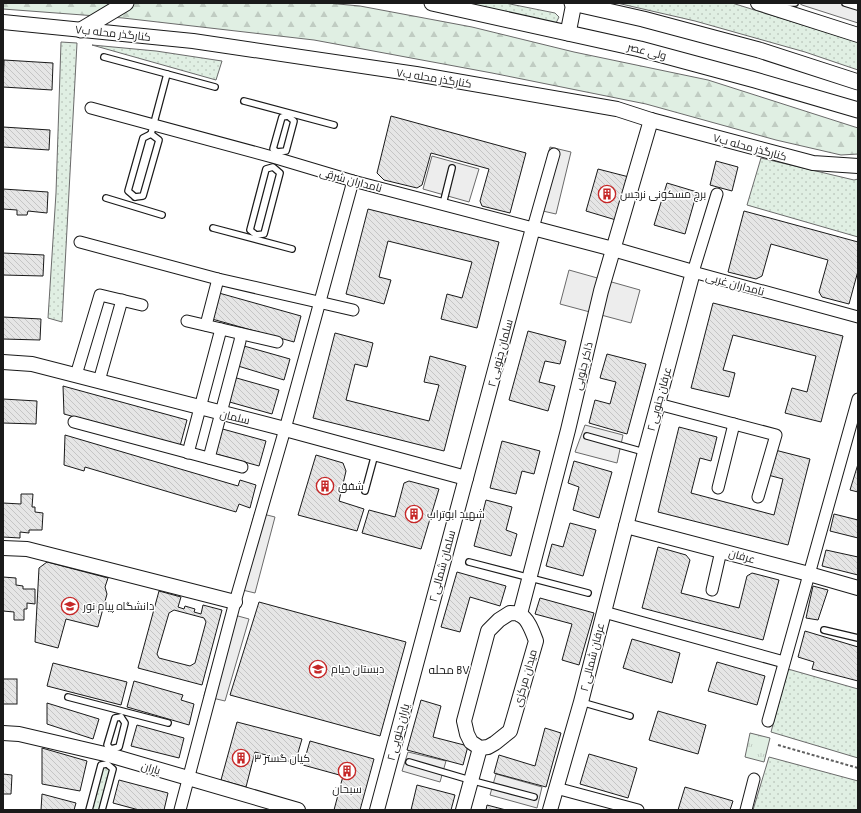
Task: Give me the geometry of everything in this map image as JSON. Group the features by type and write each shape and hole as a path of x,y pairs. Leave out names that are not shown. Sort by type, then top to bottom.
{"main road":[{"path":"82,30 126,3"},
{"name":"ولی عصر","path":"432,3 640,49 858,110"},
{"path":"568,33 573,3 642,19 758,50 858,82"}],"street":[{"path":"758,3 858,35"},
{"name":"کنارگذر محله ب۷","path":"3,22 193,41 416,74 617,109 651,120 813,163 858,166"},
{"name":"نامداران شرقی","path":"91,108 152,130 275,159 613,249"},
{"name":"ذاکر جنوبی","path":"520,614 613,249 651,120"},
{"path":"533,228 554,154"},
{"path":"180,810 235,602 285,429 353,181"},
{"path":"693,272 717,194"},
{"name":"سلمان جنوبی ۲","path":"466,478 533,228"},
{"path":"80,242 218,279 353,310"},
{"name":"نامداران غربی","path":"613,249 858,317"},
{"name":"عرفان جنوبی ۲","path":"626,526 693,272"},
{"path":"206,325 218,279"},
{"path":"76,375 100,295 142,305"},
{"path":"99,381 122,300"},
{"path":"187,321 277,342"},
{"path":"188,452 221,330"},
{"path":"209,458 241,334"},
{"name":"سلمان","path":"3,362 32,364 76,375 466,478"},
{"path":"768,721 858,398"},
{"path":"658,404 776,435 758,497"},
{"path":"74,422 242,467"},
{"path":"718,488 734,424"},
{"name":"سلمان شمالی ۲","path":"419,654 466,478"},
{"name":"عرفان","path":"626,526 858,588"},
{"name":"عرفان شمالی ۲","path":"550,810 581,702 626,526"},
{"path":"3,548 27,549 235,602"},
{"path":"712,590 721,551"},
{"path":"604,612 784,662"},
{"path":"463,810 480,748 471,742 467,734 464,721 488,630 510,613 520,614"},
{"name":"میدان مرکزی","path":"480,748 488,747 510,731 536,641 526,618 520,614"},
{"name":"یاران جنوبی ۲","path":"377,810 419,654"},
{"name":"یاران","path":"3,734 19,734 109,756 298,810"},
{"path":"746,810 754,779"},
{"path":"556,788 638,810"}],"lane":[{"path":"785,3 795,3"},
{"path":"845,3 858,6"},
{"path":"104,57 215,87"},
{"path":"152,130 158,140 143,196 135,197 128,191 143,138 152,130 167,74"},
{"path":"244,100 288,114 334,125"},
{"path":"255,237 250,230 266,169 275,159 286,151 294,121 288,114"},
{"path":"255,237 264,234 280,173 273,149 282,117 288,114"},
{"path":"443,204 452,168"},
{"path":"133,206 135,197"},
{"path":"106,198 162,214"},
{"path":"213,228 255,237 292,249"},
{"path":"587,436 645,452"},
{"path":"364,491 375,453"},
{"path":"469,562 588,593"},
{"path":"824,630 858,638"},
{"path":"68,697 168,723"},
{"path":"581,702 630,716"},
{"path":"121,717 123,711"},
{"path":"89,810 101,765 119,747 125,723 121,717"},
{"path":"102,810 113,769 107,745 115,718 121,717"},
{"path":"409,762 534,797"}],"path":[{"path":"778,745 858,768"}],"green space":[{"path":"3,3 327,3 360,6 472,27 574,52 708,80 858,128 858,154 841,155 776,140 646,104 492,73 314,40 123,18 3,9"},
{"path":"461,3 505,3 555,13 559,17 556,23"},
{"path":"617,3 732,3 858,42 858,70 805,52 695,21"},
{"path":"61,42 77,43 62,322 48,318 56,193"},
{"path":"92,45 156,51 222,61 216,80"},
{"path":"761,158 854,180 858,179 858,237 747,205"},
{"path":"788,669 858,689 858,758 771,732"},
{"path":"750,733 770,738 764,762 745,757"},
{"path":"769,757 858,781 858,810 753,810"},
{"path":"105,765 111,769 100,810 91,810 103,767"}],"shaded area":[{"path":"799,3 858,3 858,23 802,5"},
{"path":"550,147 571,152 556,214 534,209"},
{"path":"432,156 479,169 469,202 423,189"},
{"path":"569,270 640,290 631,323 560,304"},
{"path":"585,425 623,435 617,463 575,452"},
{"path":"255,512 275,517 255,593 234,588"},
{"path":"227,613 249,619 225,701 204,696"},
{"path":"408,752 446,761 440,782 402,771"},
{"path":"496,774 542,787 537,808 490,795"}],"building":[{"path":"4,60 53,63 52,90 3,87"},
{"path":"391,116 526,153 510,213 482,206 480,201 489,169 431,153 422,185 417,188 384,180 377,173"},
{"path":"3,127 50,130 49,150 3,147"},
{"path":"716,161 738,167 732,191 710,185"},
{"name":"برج مسکونی نرجس","path":"598,169 629,177 616,220 586,211"},
{"path":"667,183 697,192 685,234 654,225"},
{"path":"3,189 48,192 47,213 28,211 27,215 17,215 17,210 3,209"},
{"path":"368,209 499,242 477,328 441,319 447,294 462,298 472,262 388,241 379,277 391,280 384,304 346,294"},
{"path":"744,211 858,242 858,271 849,304 822,297 819,292 828,260 771,244 762,276 756,279 728,272"},
{"path":"3,253 44,255 43,276 3,275"},
{"path":"219,293 301,316 294,342 212,319"},
{"path":"713,303 843,336 821,422 785,413 792,388 807,392 816,356 733,335 723,370 735,373 729,397 691,388"},
{"path":"3,317 41,319 40,340 3,339"},
{"path":"528,331 566,341 560,364 545,361 539,382 555,386 548,411 509,400"},
{"path":"335,333 373,343 367,367 355,364 346,400 429,421 439,385 424,382 430,356 466,366 444,451 313,418"},
{"path":"244,346 290,359 284,380 238,366"},
{"path":"607,354 646,364 627,434 589,423 595,400 610,404 616,382 600,378"},
{"path":"233,377 279,390 272,414 226,401"},
{"path":"63,386 187,420 180,446 64,414"},
{"path":"3,399 37,401 36,424 3,423"},
{"path":"679,427 717,437 711,461 700,458 691,493 774,515 783,479 768,475 775,450 810,459 788,545 658,512"},
{"path":"219,428 266,441 259,466 212,453"},
{"path":"65,435 238,486 240,480 256,485 250,508 239,504 236,512 85,467 84,471 64,465"},
{"path":"502,441 540,451 534,474 522,471 516,494 490,488"},
{"name":"شفق","path":"316,455 343,463 346,471 339,501 364,509 357,531 298,515"},
{"path":"574,461 612,472 599,518 573,510 579,487 568,483"},
{"path":"858,464 858,492 850,490"},
{"name":"شهید ابوتراب","path":"409,481 439,489 421,549 362,533 369,510 395,517 404,483"},
{"path":"21,494 33,494 32,507 35,507 35,512 43,513 42,530 29,530 29,533 20,532 20,538 3,537 3,503 21,504"},
{"path":"486,500 512,507 506,530 517,534 511,556 474,546"},
{"path":"834,514 858,520 858,538 830,531"},
{"path":"570,523 596,530 583,576 546,566 552,544 563,547"},
{"path":"658,547 686,555 690,560 681,593 739,608 747,576 752,573 779,580 763,640 642,608"},
{"path":"826,550 858,557 858,575 822,566"},
{"name":"دانشگاه پیام نور","path":"47,562 108,578 105,587 107,594 98,627 66,619 58,648 35,642 39,568"},
{"path":"457,572 506,586 500,606 470,597 460,632 441,627"},
{"path":"3,577 16,578 16,585 23,586 23,589 35,589 35,604 27,603 27,609 24,609 24,620 14,620 14,612 3,611"},
{"path":"813,586 828,590 818,620 806,618"},
{"path":"159,591 181,597 178,607 184,609 185,606 195,609 194,612 201,614 203,605 222,610 202,685 138,668","holes":["174,610 204,618 206,622 195,663 190,666 159,658 157,654 169,613"]},
{"path":"540,598 594,613 579,665 562,660 572,624 535,614"},
{"name":"دبستان خیام","path":"259,602 406,642 380,736 230,695"},
{"path":"805,631 858,647 858,681 812,669 814,662 798,657"},
{"path":"632,639 680,653 672,683 623,668"},
{"path":"717,662 765,676 757,705 708,691"},
{"path":"53,663 127,682 121,705 47,686"},
{"path":"3,679 17,679 17,704 3,704"},
{"path":"134,681 183,695 181,700 194,704 189,725 127,707"},
{"path":"421,700 441,706 433,737 468,746 463,765 407,750"},
{"path":"47,703 99,719 93,739 47,724"},
{"path":"658,711 706,725 698,754 649,740"},
{"name":"کیان گستر ۳","path":"237,722 302,739 295,763 255,752 246,787 221,780"},
{"path":"137,725 184,738 179,758 131,746"},
{"path":"545,728 561,733 546,787 494,773 499,755 535,766"},
{"name":"سبحان","path":"310,741 374,759 360,810 334,810 343,776 303,765"},
{"path":"42,748 87,761 80,791 42,784"},
{"path":"589,754 637,768 628,798 580,784"},
{"path":"3,774 12,775 11,794 3,794"},
{"path":"119,780 168,793 164,810 139,810 113,803"},
{"path":"417,785 455,795 451,810 411,810"},
{"path":"685,787 733,801 730,810 678,810"},
{"path":"42,794 76,803 74,810 41,810"},
{"path":"487,805 506,810 486,810"}],"place":[{"name":"برج مسکونی نرجس","path":"607,194"},
{"name":"شفق","path":"325,486"},
{"name":"شهید ابوتراب","path":"414,514"},
{"name":"دانشگاه پیام نور","path":"70,606"},
{"name":"دبستان خیام","path":"318,669"},
{"name":"کیان گستر ۳","path":"241,758"},
{"name":"سبحان","path":"347,771"}],"district":[{"name":"محله B۷","path":"449,670"}]}
